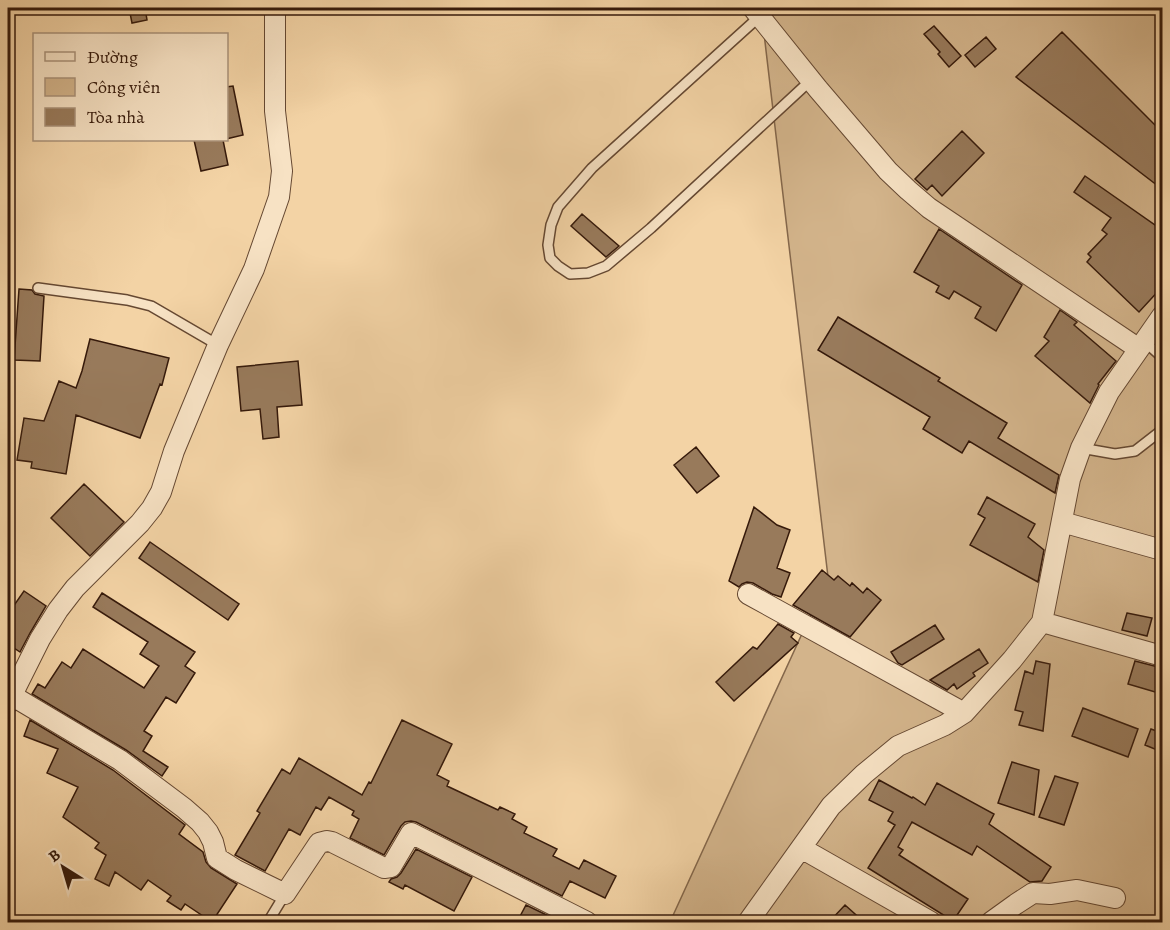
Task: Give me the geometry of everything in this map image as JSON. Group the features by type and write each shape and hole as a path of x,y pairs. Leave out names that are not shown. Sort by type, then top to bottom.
{"street":[{"path":"275,8 275,111 282,171 279,197 254,269 218,345 174,451 161,492 152,508 75,588 58,610 9,699 120,760 200,822 208,832 215,854 220,860 285,894 323,841 332,842 384,868 391,867 411,833 587,922"},
{"path":"756,12 888,171 908,190 929,208 1141,345"},
{"path":"748,922 825,814 864,774 898,746 945,725 964,713 1012,660 1042,622 1070,479 1081,448 1109,392 1162,315"},
{"path":"1062,522 1162,550"},
{"path":"748,594 964,713"},
{"path":"1042,622 1162,656"},
{"path":"801,848 931,922"},
{"path":"991,922 1033,893 1050,894 1077,890 1115,898"}],"lane":[{"path":"756,12 592,168 558,207 551,225 548,245 550,258 570,274 588,273 606,266 651,228 811,80"},
{"path":"38,288 127,300 151,306 218,345"},
{"path":"1141,345 1162,357"},
{"path":"1081,448 1115,454 1135,451 1162,430"},
{"path":"268,922 285,894"}],"green space":[{"path":"761,8 1162,8 1162,922 670,922 828,577"}],"building":[{"path":"129,8 145,8 147,20 132,23"},
{"path":"934,26 961,56 949,67 938,54 940,52 924,34"},
{"path":"1062,32 1162,132 1162,189 1016,77"},
{"path":"986,37 996,49 975,67 965,55"},
{"path":"233,86 243,135 228,139 228,87"},
{"path":"962,131 984,153 942,196 932,185 927,190 915,179"},
{"path":"194,141 223,141 228,165 201,171"},
{"path":"1085,176 1162,230 1162,287 1139,312 1087,262 1091,257 1088,254 1107,234 1102,230 1111,218 1074,192"},
{"path":"582,214 619,246 606,257 571,226"},
{"path":"939,229 1022,285 996,331 975,318 981,307 954,291 949,299 936,292 939,286 914,272"},
{"path":"19,289 32,290 35,294 44,296 40,361 14,360"},
{"path":"1060,310 1077,322 1074,325 1116,361 1098,384 1090,403 1035,356 1049,341 1044,337"},
{"path":"838,317 940,378 938,381 1007,423 998,438 1059,475 1055,493 969,441 962,453 923,429 930,417 818,350"},
{"path":"90,339 169,358 162,385 160,384 140,438 76,415 66,474 31,468 32,462 17,460 24,418 44,421 59,381 76,388"},
{"path":"298,361 302,405 277,407 279,437 263,439 260,409 241,411 237,367"},
{"path":"696,447 719,476 697,493 674,465"},
{"path":"84,484 124,522 90,556 51,518"},
{"path":"987,497 1035,524 1028,537 1044,550 1038,582 970,545 985,518 978,514"},
{"path":"754,507 777,525 790,530 777,568 790,573 781,597 753,583 747,582 739,587 729,581"},
{"path":"150,542 239,604 228,620 139,558"},
{"path":"822,570 834,580 838,576 850,586 852,583 863,593 867,588 881,600 850,637 793,605"},
{"path":"24,591 46,606 20,652 8,644 8,614"},
{"path":"102,593 195,652 185,666 195,673 176,703 166,697 144,731 152,736 143,751 168,767 162,776 126,750 32,694 38,684 45,688 62,662 71,668 83,649 144,688 159,666 140,654 148,642 93,607"},
{"path":"1127,613 1152,618 1147,636 1122,630"},
{"path":"778,624 794,633 791,637 798,643 734,701 716,682 753,647 757,649"},
{"path":"935,625 944,639 902,665 898,663 891,652"},
{"path":"979,649 988,663 973,673 975,676 957,689 954,684 947,690 930,680"},
{"path":"1036,661 1050,664 1043,731 1019,725 1023,712 1015,710 1025,671 1033,674"},
{"path":"1135,661 1162,668 1162,694 1128,684"},
{"path":"1083,708 1138,729 1128,757 1072,736"},
{"path":"30,720 113,770 185,825 179,834 203,852 211,868 237,884 212,922 185,904 181,910 167,901 171,896 148,880 141,890 115,872 109,886 95,879 106,855 95,848 99,843 63,817 78,787 47,773 58,749 24,736"},
{"path":"402,720 452,744 437,775 449,781 447,786 498,810 500,807 515,814 512,819 527,827 524,833 557,849 553,856 579,869 584,860 616,876 605,898 570,881 562,896 411,821 401,826 384,855 350,838 359,819 352,815 354,811 329,797 321,810 316,807 300,835 289,829 265,871 235,855 282,769 290,774 299,758 362,795 369,782 371,783"},
{"path":"1151,729 1162,733 1162,752 1145,745"},
{"path":"1012,762 1039,770 1034,815 998,803"},
{"path":"1055,776 1078,783 1064,825 1039,817"},
{"path":"879,780 925,805 937,783 994,814 989,824 1051,867 1042,881 1030,882 977,846 972,855 912,822 898,847 903,850 899,855 968,899 953,921 868,868 895,825 888,821 893,812 869,800"},
{"path":"416,849 472,877 454,911 405,885 403,889 389,882 401,873"},
{"path":"526,905 561,922 517,922"},
{"path":"845,905 864,922 829,922"}]}
